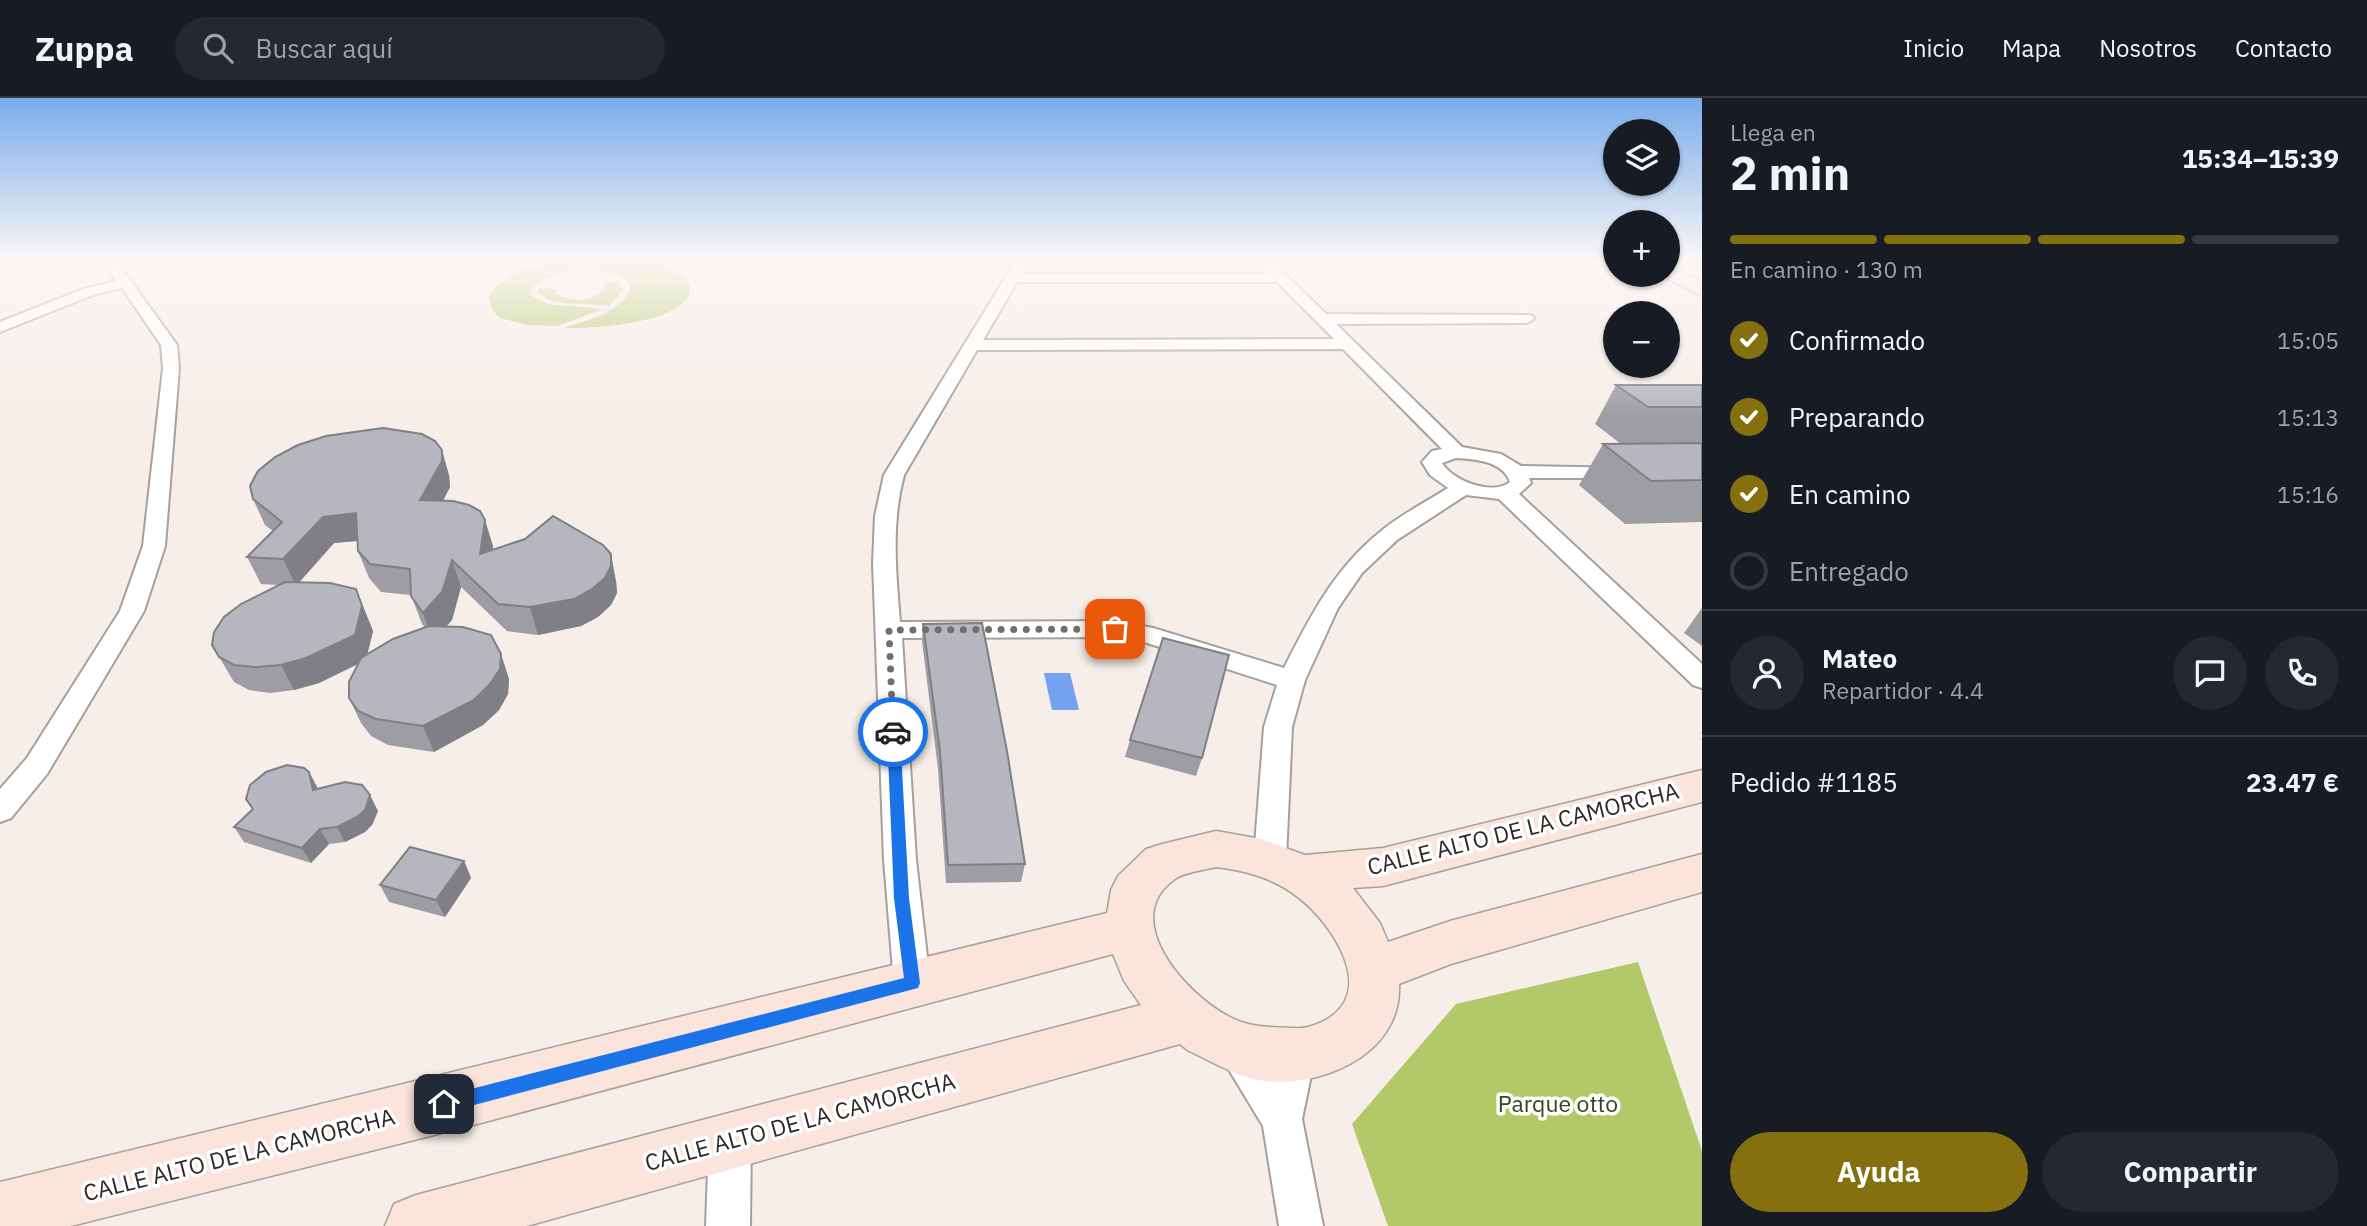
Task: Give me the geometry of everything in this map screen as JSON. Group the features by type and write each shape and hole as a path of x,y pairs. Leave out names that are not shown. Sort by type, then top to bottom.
{"street":[{"path":"0,327 31,315"},
{"path":"0,810 37,766 132,611 154,546 170,357 169,345 148,315"},
{"path":"912,983 901,898 889,630 886,510 888,492 894,475 990,315"},
{"path":"1317,315 1456,452"},
{"path":"1321,319 1526,318"},
{"path":"971,345 1346,344"},
{"path":"1464,487 1444,478 1433,467 1432,462 1439,455 1456,452 1497,460 1511,482 1702,679"},
{"path":"1286,867 1279,727 1292,680 1326,608 1354,568 1389,535 1464,487 1637,472"},
{"path":"889,630 1115,629 1144,634 1292,680"},
{"name":"CALLE ALTO DE LA CAMORCHA","path":"1286,867 1383,867 1702,786"},
{"path":"1216,849 1243,852 1286,867 1327,893 1350,917 1366,943 1374,970 1372,1001 1359,1028 1331,1047 1296,1056 1265,1054 1234,1046 1185,1018 1162,998 1145,975 1134,952 1128,929 1129,906 1137,886 1151,870 1169,858 1191,851 1216,849"},
{"path":"1374,970 1450,943 1702,873"},
{"name":"CALLE ALTO DE LA CAMORCHA","path":"0,1213 470,1098 1128,929"},
{"name":"CALLE ALTO DE LA CAMORCHA","path":"416,1226 1185,1018"},
{"path":"1234,1046 1282,1119"},
{"path":"1296,1056 1282,1119 1301,1226"},
{"path":"727,1226 730,1142"}],"green space":[{"path":"497,315 588,315 557,326 527,325"},
{"path":"601,315 661,315 614,325 564,328"},
{"name":"Parque otto","path":"1638,962 1702,1151 1702,1226 1388,1226 1352,1124 1456,1004"}],"water":[{"path":"1044,673 1070,673 1079,710 1052,710"}],"building":[{"path":"1616,385 1702,385 1702,407 1648,407"},
{"path":"383,428 422,434 435,441 442,450 442,461 420,500 453,501 480,511 485,520 480,554 525,539 553,516 603,545 611,554 611,566 605,578 574,599 530,607 498,604 452,560 442,592 423,613 411,596 410,569 370,564 358,551 356,513 323,517 283,559 247,557 282,522 253,499 250,486 258,471 275,457 298,445 326,436"},
{"path":"1700,443 1702,480 1651,481 1603,444"},
{"path":"285,582 330,583 356,589 362,606 355,635 306,658 281,665 234,665 219,657 212,645 214,632 224,617 241,604"},
{"path":"982,623 1007,751 1025,864 948,865 940,751 923,624"},
{"path":"429,626 463,627 491,635 501,654 500,669 490,684 474,700 423,726 376,719 358,711 349,698 349,682 361,658 393,639"},
{"path":"1163,638 1229,655 1202,758 1130,740"},
{"path":"287,765 304,768 309,772 313,790 345,782 362,785 370,795 365,810 337,827 320,829 302,848 234,827 253,809 246,799 250,785 266,772"},
{"path":"410,847 464,861 436,900 380,885"}],"way so far":[{"path":"893,732 889,630 1115,629"}],"route":[{"path":"444,1104 912,983 901,898 893,732"}]}
